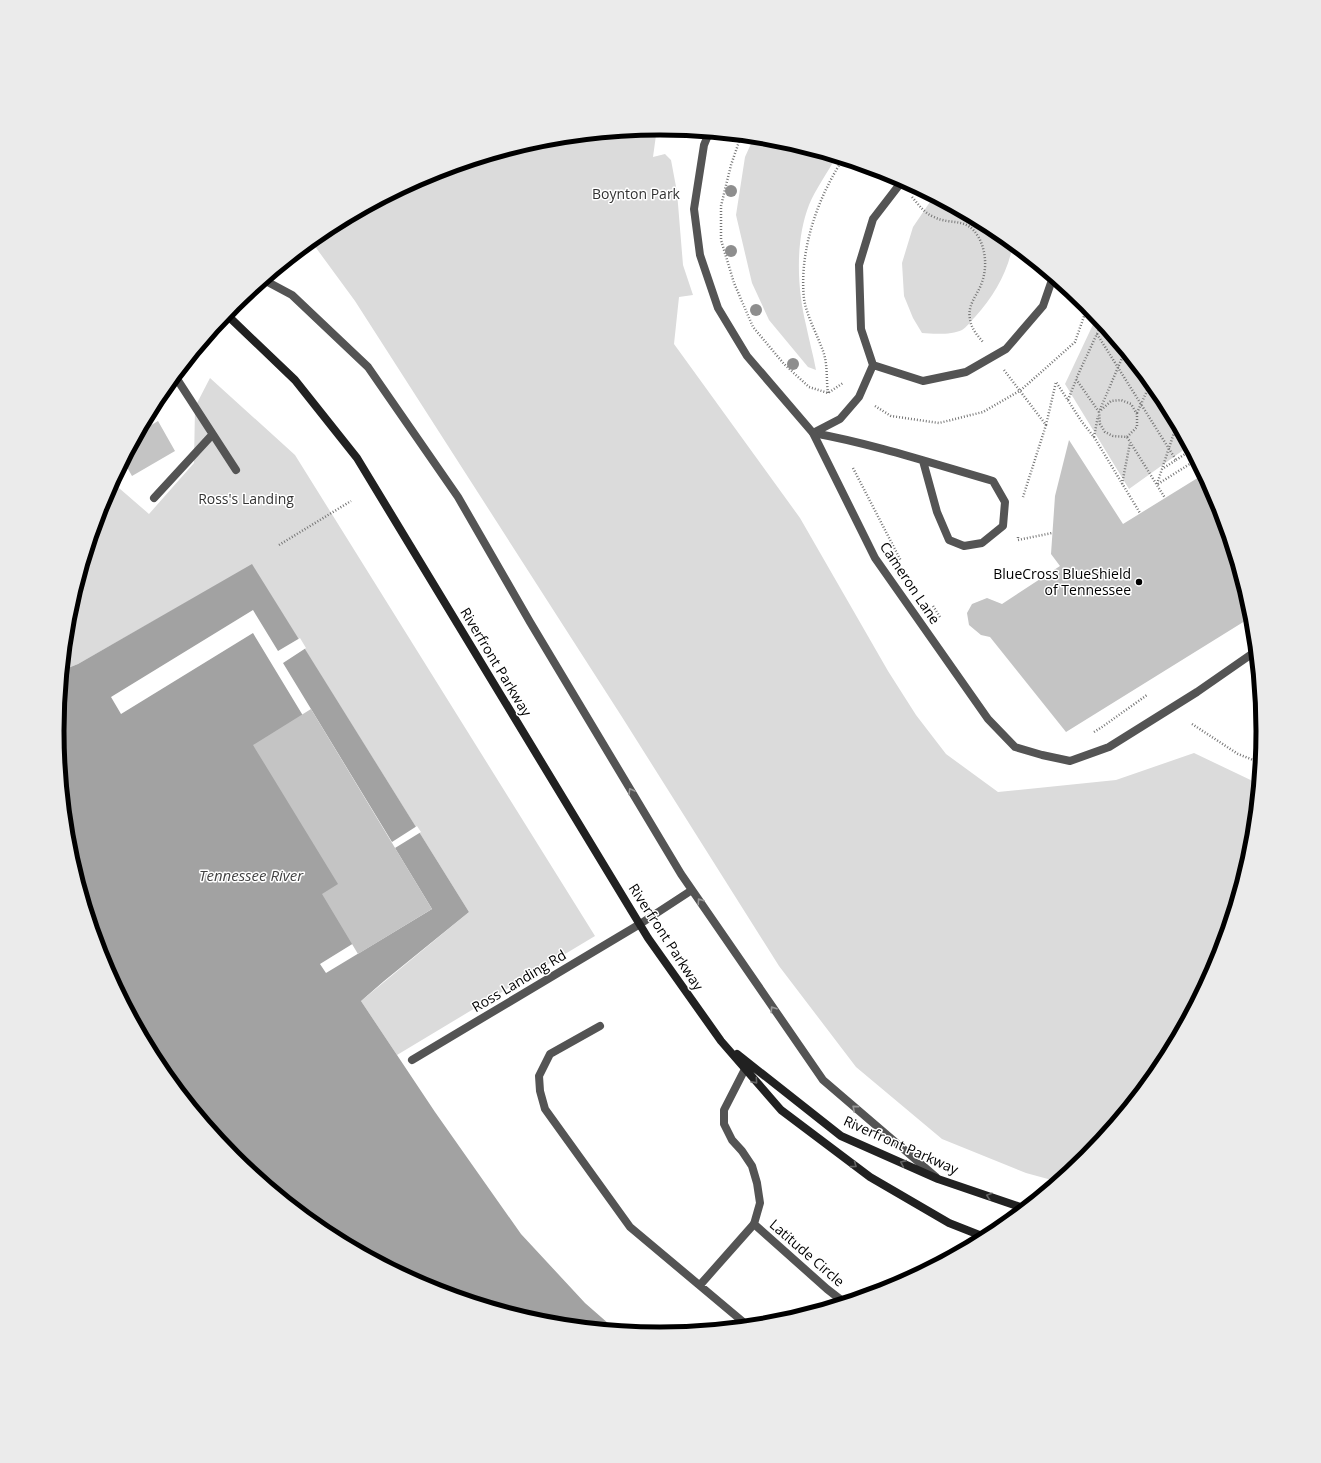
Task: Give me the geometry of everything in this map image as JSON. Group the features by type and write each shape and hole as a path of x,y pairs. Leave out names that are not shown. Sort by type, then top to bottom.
{"main road":[{"name":"Riverfront Parkway","path":"231,319 294,380 357,458 640,924 720,1041 781,1110 870,1177 949,1223 979,1235"},
{"name":"Riverfront Parkway","path":"720,1041 842,1136 938,1179 1022,1207"}],"street":[{"name":"Cameron Lane","path":"707,137 704,144 694,210 700,255 718,308 747,356 813,433 875,558 988,719 1015,747 1070,761 1109,747 1197,692 1252,654"},
{"path":"813,433 840,419 859,398 872,365 861,329 859,265 873,219 899,185"},
{"path":"872,365 923,381 966,372 1006,349 1043,306 1052,281"},
{"path":"268,282 292,295 368,367 458,497 530,622 692,890 823,1080 938,1179"},
{"path":"178,381 236,470"},
{"path":"813,433 840,438 923,460 993,480 1005,502 1003,526 982,543 964,546 949,540 937,512 923,460"},
{"path":"154,498 212,435"},
{"name":"Ross Landing Rd","path":"412,1060 640,924 692,890"},
{"path":"600,1026 550,1054 538,1076 545,1109 630,1228 743,1322"},
{"name":"Latitude Circle","path":"745,1069 724,1110 724,1124 732,1140 742,1151 752,1166 757,1183 760,1203 754,1224 841,1300"},
{"path":"700,1285 754,1224"}],"path":[{"path":"740,140 731,165 721,206 721,240 734,283 753,327 784,364 809,387 828,393"},
{"path":"828,393 826,381 827,366 824,351 814,331 804,300 804,271 808,240 819,206 840,163"},
{"path":"871,404 891,416 938,423 983,412 1021,390 1075,342 1085,313"},
{"path":"1068,400 1100,328"},
{"path":"1097,334 1176,460"},
{"path":"1094,437 1099,412 1123,355"},
{"path":"1076,380 1099,412 1100,424 1104,432 1113,436 1126,437 1137,427 1137,414 1148,388"},
{"path":"1046,425 1056,382 1094,437 1140,513"},
{"path":"828,393 843,383"},
{"path":"1099,412 1110,401 1121,400 1131,404 1137,414"},
{"path":"1157,484 1175,430"},
{"path":"1126,437 1165,498"},
{"path":"1122,485 1130,443"},
{"path":"1162,469 1187,453"},
{"path":"1157,484 1192,462"},
{"path":"851,464 902,562"},
{"path":"279,545 351,501"},
{"path":"932,605 941,617"},
{"path":"1090,734 1147,695"},
{"path":"1192,724 1238,754 1256,761"}],"green space":[{"name":"Boynton Park","path":"656,135 653,157 665,154 671,160 677,192 683,265 693,295 679,297 674,344 800,518 888,671 916,715 946,754 998,792 1116,780 1194,753 1255,782 1246,848 1237,886 1212,960 1195,995 1177,1030 1134,1095 1109,1125 1053,1180 1026,1173 942,1139 856,1067 779,966 622,717 355,301 315,246 362,215 432,180 506,155 544,146 583,140 621,136"},
{"path":"752,142 777,146 834,161 809,205 801,234 799,280 803,311 816,370 808,367 769,320 752,283 736,215 745,157"},
{"path":"931,201 959,215 1012,250 1004,274 994,292 967,326 958,332 937,334 922,333 913,318 904,296 902,263 913,227"},
{"path":"1094,322 1134,368 1177,433 1185,449 1129,489 1065,384"},
{"name":"Ross's Landing","path":"210,378 295,455 595,936 397,1055 361,1001 469,912 252,565 78,664 68,668 75,615 84,577 109,503 115,491 119,488 149,514 194,463 195,407"}],"water":[{"name":"Tennessee River","path":"252,564 469,912 361,1001 435,1112 521,1234 585,1303 611,1326 544,1317 506,1308 432,1283 362,1248 297,1205 267,1180 212,1125 187,1095 144,1030 126,995 109,960 84,886 75,848 65,771 64,732 68,668 78,664"}],"pier":[{"path":"253,610 278,651 300,638 306,648 283,663 392,842 417,826 421,832 395,848 432,909 326,973 320,964 417,904 253,633 121,714 111,697"}],"building":[{"path":"158,421 175,451 132,476 127,467 148,427"},
{"name":"BlueCross BlueShield of Tennessee","path":"1069,440 1123,524 1199,477 1212,503 1225,540 1237,577 1247,620 1066,732 990,637 981,635 969,625 967,613 972,604 987,598 1002,604 1060,566 1051,554 1055,496"},
{"path":"311,709 432,909 358,954 322,894 338,884 253,745"}],"place":[{"name":"BlueCross BlueShield of Tennessee","path":"1139,582"}]}
